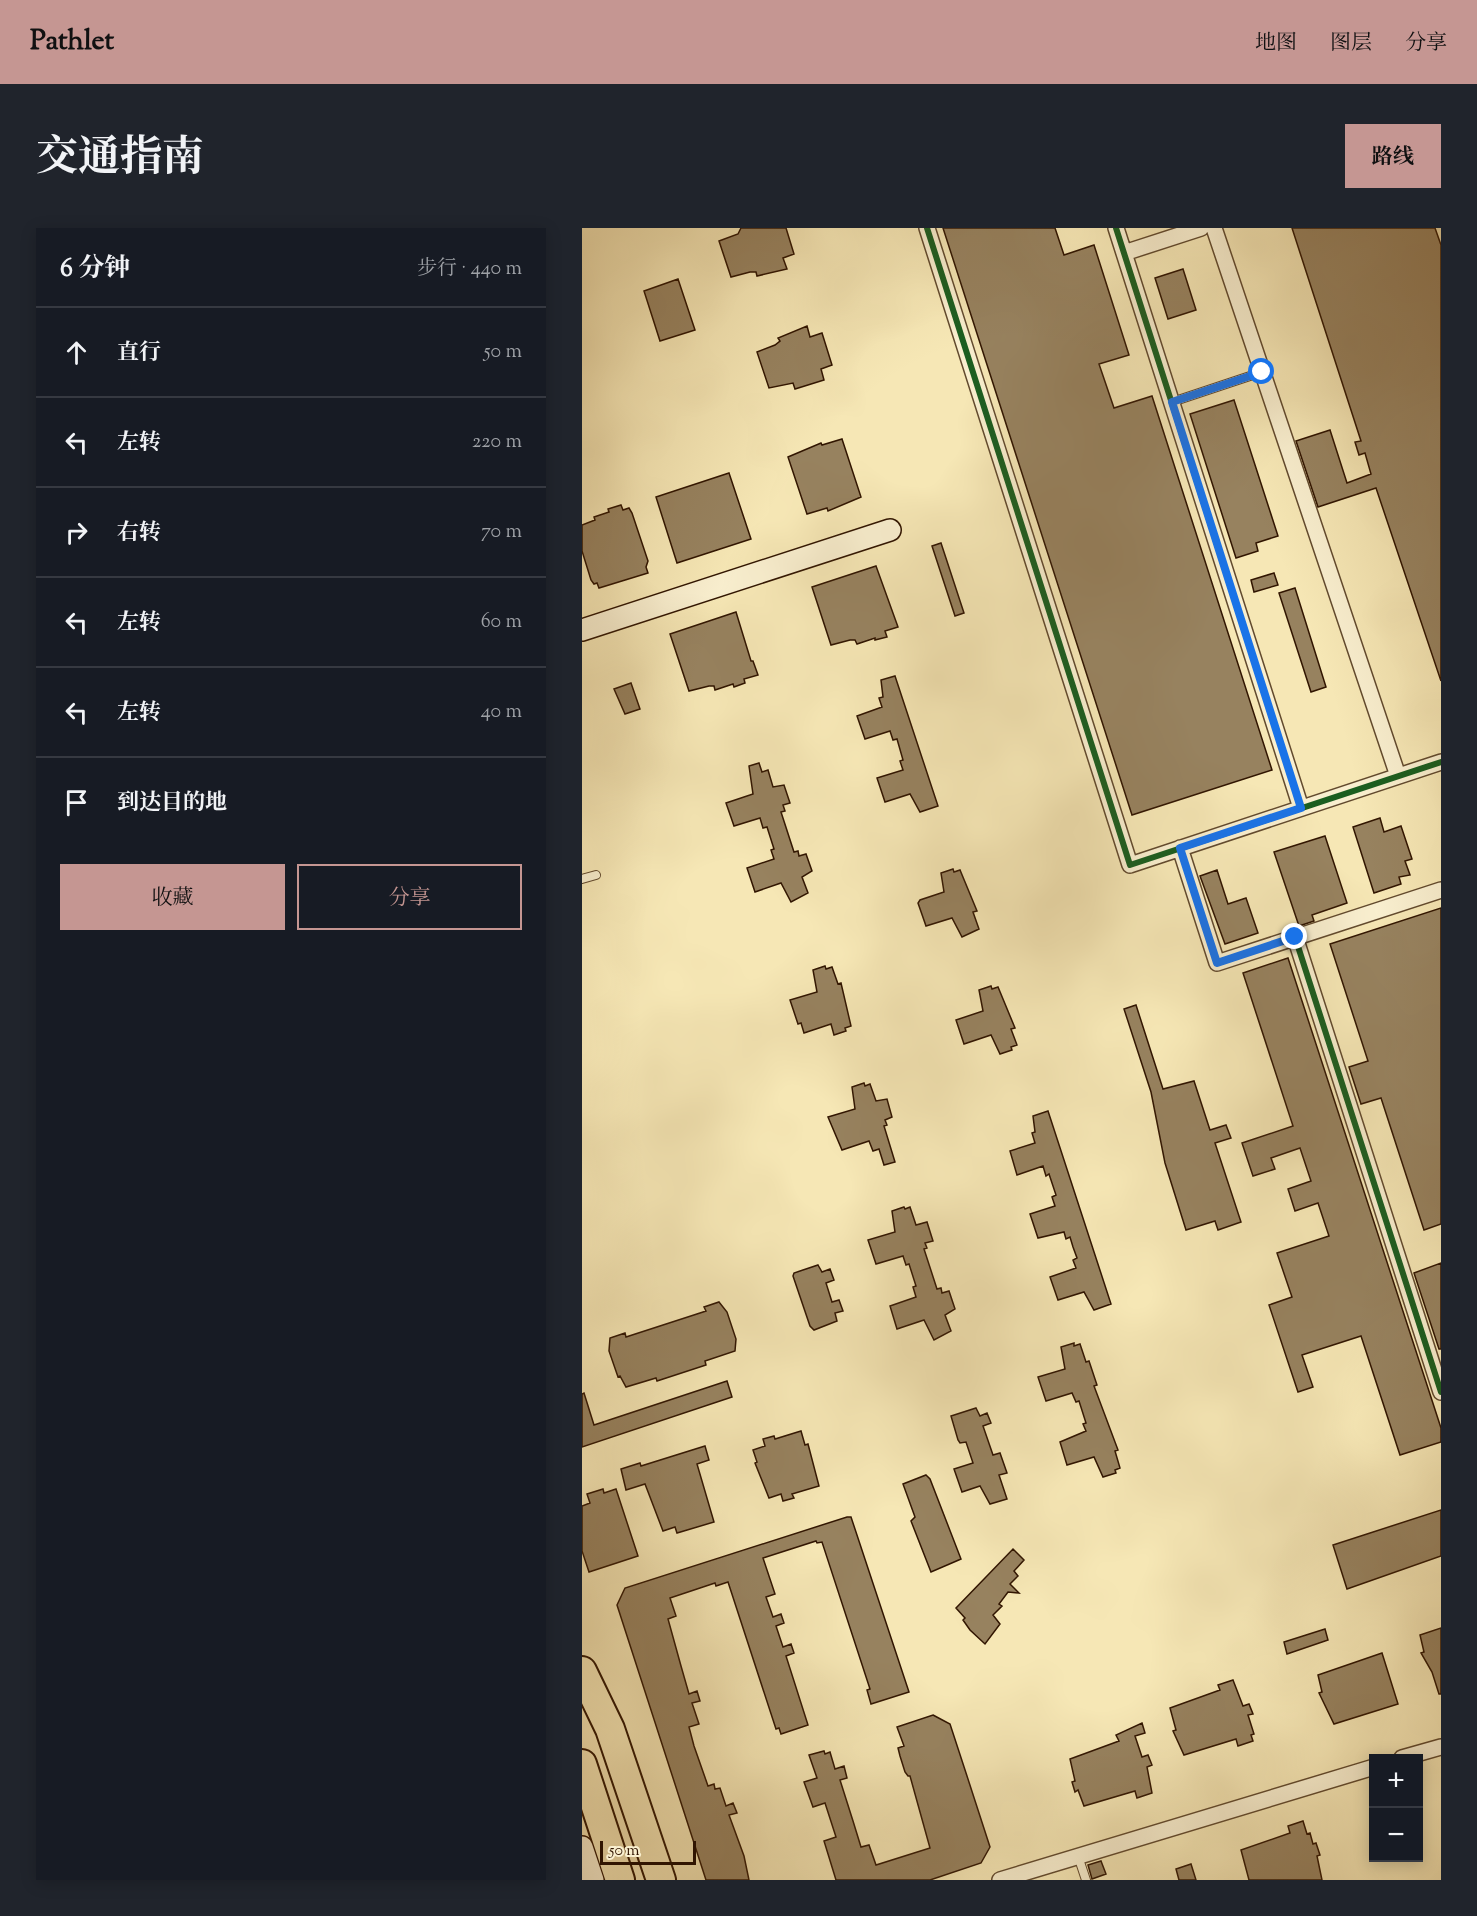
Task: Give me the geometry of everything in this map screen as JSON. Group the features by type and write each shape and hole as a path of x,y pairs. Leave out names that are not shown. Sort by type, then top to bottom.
{"highway":[{"path":"582,1671 610,1728 661,1880"},
{"path":"582,1696 642,1880"},
{"path":"582,1764 620,1880"}],"street":[{"path":"927,228 1130,865 1441,762"},
{"path":"1116,228 1301,808"},
{"path":"1124,253 1201,228"},
{"path":"1214,228 1398,776"},
{"path":"582,630 890,530"},
{"path":"1180,848 1217,963 1441,890"},
{"path":"1295,937 1436,1360 1441,1392"},
{"path":"1416,1754 1441,1747"},
{"path":"1000,1880 1369,1769"},
{"path":"582,1847 593,1880"}],"lane":[{"path":"1172,402 1262,372"},
{"path":"582,879 596,875"},
{"path":"1078,1856 1086,1880"}],"building":[{"path":"741,228 786,228 794,254 783,258 787,269 757,276 756,272 750,272 731,277 719,241 738,234"},
{"path":"943,228 1055,228 1064,255 1094,245 1129,355 1099,364 1114,408 1152,396 1272,770 1132,815"},
{"path":"1292,228 1435,228 1441,245 1441,681 1376,488 1318,507 1296,441 1330,430 1347,483 1371,474 1365,453 1359,455 1355,442 1361,441"},
{"path":"1183,269 1196,310 1168,319 1155,278"},
{"path":"678,279 695,330 660,341 644,291"},
{"path":"807,326 810,337 822,333 832,365 821,369 824,380 795,389 793,383 769,388 757,352 775,345 780,341 778,338"},
{"path":"1234,400 1278,536 1256,543 1258,551 1236,558 1190,414"},
{"path":"842,439 861,497 828,511 827,508 807,514 788,457 821,443 822,445"},
{"path":"729,473 751,539 677,563 656,497"},
{"path":"621,505 623,510 629,508 632,513 648,561 646,567 648,573 599,588 597,583 594,584 591,580 582,551 582,525 595,520 594,517 609,512 608,509"},
{"path":"941,543 964,613 955,616 932,546"},
{"path":"876,566 898,627 885,631 887,637 857,644 855,640 850,640 831,645 812,587"},
{"path":"1274,573 1278,585 1254,592 1251,580"},
{"path":"1295,588 1326,687 1311,692 1279,593"},
{"path":"736,612 751,661 758,675 744,679 745,683 734,687 733,684 715,690 714,686 709,686 689,691 670,634"},
{"path":"895,676 938,806 920,812 910,794 885,802 877,778 903,770 900,761 903,760 897,739 893,740 890,731 865,739 857,716 882,707 879,698 883,697 881,680"},
{"path":"631,683 640,709 625,714 614,689"},
{"path":"759,763 762,772 768,770 773,787 784,785 790,803 783,805 785,811 781,812 794,852 798,851 799,856 806,854 812,871 802,877 808,893 791,902 781,883 755,892 747,868 774,859 771,850 774,849 767,827 763,828 760,818 734,826 726,803 753,794 749,766"},
{"path":"1380,818 1384,832 1401,826 1412,859 1405,861 1410,875 1399,877 1401,884 1374,893 1353,827"},
{"path":"1325,836 1347,903 1312,915 1314,921 1299,926 1274,852"},
{"path":"953,869 954,872 960,870 977,911 973,912 979,929 962,937 952,918 926,926 918,903 920,900 944,892 941,873"},
{"path":"1217,870 1228,904 1246,898 1258,933 1225,944 1200,876"},
{"path":"1441,908 1441,1224 1424,1230 1381,1098 1361,1104 1349,1067 1368,1061 1330,944"},
{"path":"1288,958 1441,1428 1441,1442 1400,1455 1361,1336 1302,1355 1313,1387 1298,1392 1269,1305 1292,1297 1277,1253 1329,1236 1318,1203 1295,1211 1288,1189 1311,1181 1300,1148 1271,1158 1275,1169 1253,1176 1242,1143 1293,1126 1243,973"},
{"path":"825,966 826,969 832,967 838,984 841,983 851,1026 845,1028 846,1031 834,1035 831,1024 804,1033 801,1023 798,1024 790,1000 817,992 813,970"},
{"path":"991,986 992,989 998,987 1015,1028 1011,1029 1017,1045 1011,1047 1012,1050 1000,1054 991,1035 964,1044 956,1020 983,1011 979,990"},
{"path":"1136,1005 1163,1089 1194,1081 1210,1130 1226,1125 1231,1138 1215,1143 1241,1222 1218,1230 1215,1221 1186,1230 1165,1163 1151,1092 1124,1009"},
{"path":"864,1083 865,1086 870,1084 876,1101 887,1099 892,1117 885,1120 887,1125 884,1126 895,1162 884,1165 879,1149 873,1151 869,1141 842,1150 828,1117 855,1109 852,1087"},
{"path":"1048,1111 1111,1304 1094,1310 1084,1292 1058,1300 1050,1277 1076,1268 1073,1260 1077,1258 1070,1237 1066,1239 1064,1232 1038,1238 1030,1214 1055,1206 1052,1197 1056,1195 1049,1174 1046,1176 1043,1166 1017,1175 1010,1151 1035,1143 1032,1133 1035,1132 1033,1116"},
{"path":"904,1207 905,1209 910,1207 916,1225 927,1222 933,1241 925,1243 927,1248 924,1249 937,1289 941,1288 942,1293 949,1291 955,1309 945,1315 951,1331 934,1340 924,1320 897,1329 890,1306 916,1297 913,1287 916,1286 909,1264 906,1265 903,1256 876,1264 868,1240 895,1232 892,1211"},
{"path":"1441,1263 1441,1349 1439,1349 1414,1273"},
{"path":"818,1265 822,1272 830,1269 834,1280 826,1283 832,1302 839,1300 843,1311 835,1313 837,1321 814,1330 810,1326 793,1276 794,1273"},
{"path":"719,1302 727,1312 736,1339 735,1351 705,1361 706,1365 657,1381 656,1378 626,1387 620,1376 618,1377 609,1351 610,1338 625,1333 626,1337 700,1313 706,1311 704,1307"},
{"path":"1074,1343 1074,1346 1080,1344 1086,1362 1089,1361 1097,1385 1094,1386 1118,1450 1115,1451 1120,1468 1115,1470 1116,1473 1103,1477 1094,1457 1067,1465 1060,1442 1086,1431 1083,1424 1086,1423 1079,1401 1076,1402 1072,1393 1046,1401 1038,1377 1065,1369 1061,1347"},
{"path":"727,1381 732,1397 582,1447 582,1394 584,1393 594,1425"},
{"path":"976,1408 980,1416 987,1413 991,1423 983,1426 993,1455 1000,1453 1007,1473 999,1475 1007,1499 990,1504 980,1486 962,1492 954,1469 973,1463 966,1442 960,1443 958,1440 951,1416"},
{"path":"801,1431 805,1445 808,1444 819,1486 792,1494 794,1498 783,1501 781,1494 769,1498 755,1463 757,1462 753,1450 765,1446 763,1439 774,1436 775,1439"},
{"path":"705,1446 709,1460 697,1464 714,1522 677,1533 675,1527 663,1531 645,1484 626,1490 621,1469 640,1463 641,1466"},
{"path":"926,1475 930,1479 961,1559 931,1572 911,1521 915,1517 903,1484"},
{"path":"603,1489 604,1493 616,1489 638,1556 589,1572 582,1551 582,1506 590,1503 587,1494"},
{"path":"1441,1510 1441,1556 1347,1589 1333,1545"},
{"path":"851,1517 909,1692 871,1704 867,1690 870,1689 822,1542 817,1543 816,1541 763,1558 775,1594 766,1597 773,1617 781,1614 784,1623 776,1626 783,1647 791,1644 794,1653 786,1656 808,1725 781,1734 779,1728 776,1729 728,1582 716,1586 715,1583 670,1598 676,1616 668,1619 689,1694 697,1691 700,1701 692,1703 699,1724 689,1727 694,1746 708,1786 714,1784 715,1789 720,1788 726,1806 733,1803 737,1813 729,1815 744,1856 749,1880 706,1880 617,1605 625,1588"},
{"path":"1013,1549 1024,1560 1014,1571 1018,1576 1010,1584 1019,1593 1008,1592 999,1604 1002,1606 993,1615 1000,1624 985,1644 970,1630 963,1620 965,1618 956,1608"},
{"path":"1441,1628 1441,1694 1439,1694 1432,1672 1421,1653 1424,1652 1420,1635"},
{"path":"1325,1629 1328,1640 1287,1654 1284,1642"},
{"path":"1382,1653 1398,1704 1334,1724 1319,1693 1322,1692 1318,1675"},
{"path":"1233,1680 1243,1706 1249,1704 1253,1714 1248,1715 1254,1734 1251,1735 1253,1741 1238,1746 1236,1739 1184,1755 1173,1731 1176,1730 1170,1708 1220,1690 1218,1685"},
{"path":"933,1715 950,1724 967,1776 990,1847 981,1863 930,1880 836,1880 824,1841 836,1837 825,1803 813,1807 804,1782 817,1778 809,1755 824,1751 825,1754 830,1752 835,1769 844,1766 847,1778 840,1780 861,1847 869,1845 876,1865 930,1848 910,1776 905,1772 900,1756 898,1748 904,1746 897,1727"},
{"path":"1142,1723 1145,1733 1135,1736 1142,1757 1148,1755 1152,1765 1147,1767 1152,1793 1137,1798 1135,1791 1084,1806 1072,1782 1075,1781 1070,1759 1119,1741 1116,1735"},
{"path":"1303,1821 1307,1834 1310,1833 1313,1844 1316,1843 1320,1855 1317,1856 1322,1880 1249,1880 1241,1850 1290,1833 1288,1826"},
{"path":"1101,1861 1106,1874 1092,1879 1088,1865"},
{"path":"1191,1864 1196,1880 1179,1880 1176,1869"}],"cycle path":[{"path":"927,228 1130,865 1441,762"},
{"path":"1116,228 1301,808"},
{"path":"1295,937 1441,1392"}],"route":[{"path":"1262,372 1172,402 1301,808 1180,848 1217,963 1295,937"}]}
